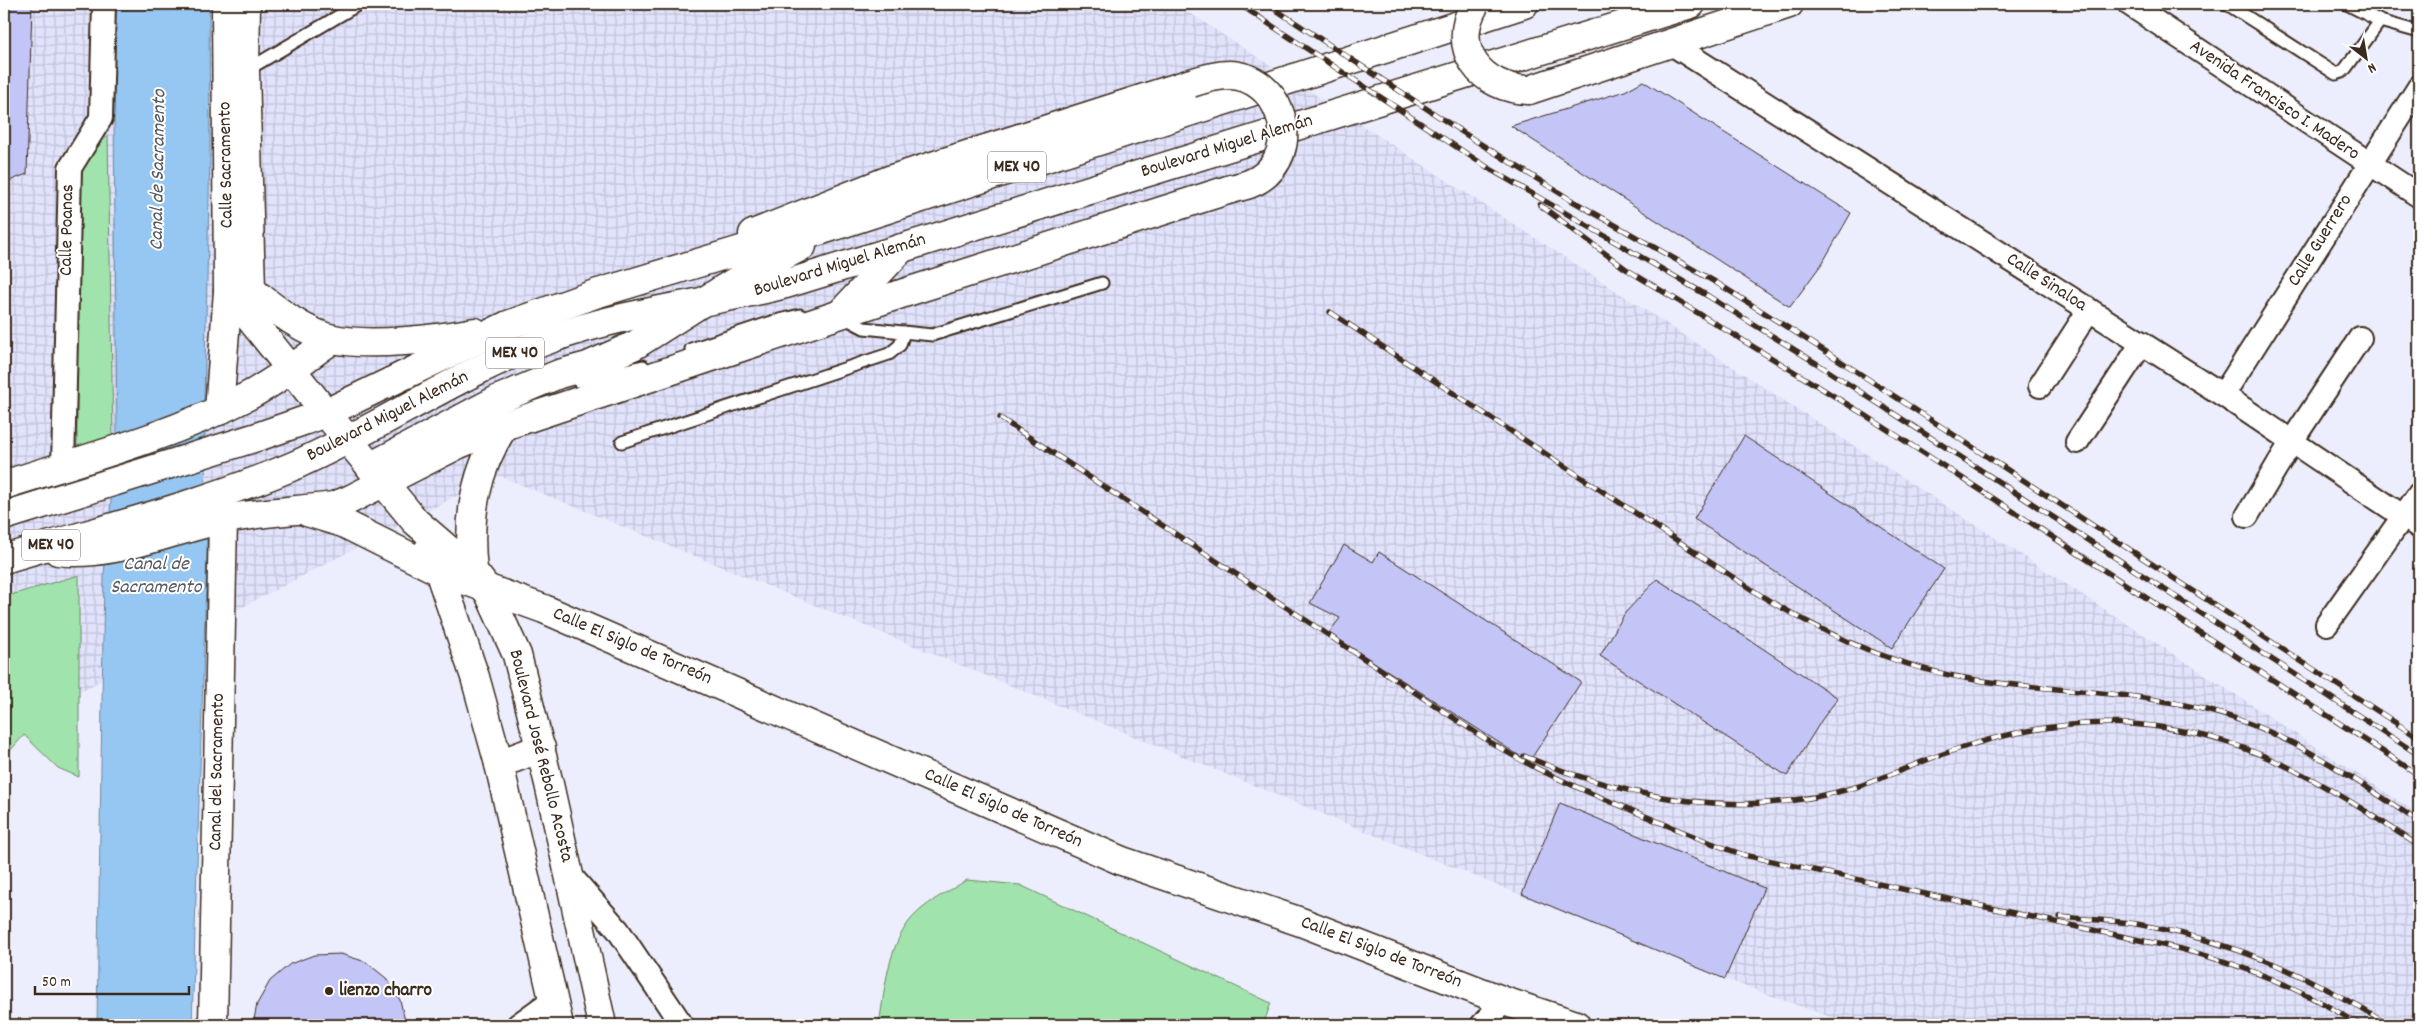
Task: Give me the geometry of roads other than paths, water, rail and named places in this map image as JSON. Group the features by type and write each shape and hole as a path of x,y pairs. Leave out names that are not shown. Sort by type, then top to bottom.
{"main road":[{"name":"Calle Sacramento","path":"219,411 240,291 235,72 226,4"},
{"name":"Calle Sacramento","path":"235,72 246,4"},
{"path":"1475,4 1468,19 1466,34 1468,50 1475,64 1485,77 1498,85 1513,90 1529,90 1789,4"},
{"name":"Boulevard Miguel Alemán","path":"4,516 82,490 260,436 326,413 508,325 595,294 677,268 816,232 1524,4"},
{"name":"Boulevard Miguel Alemán","path":"4,559 39,548 102,540 183,516 214,496 267,476 347,439 475,372 549,339 616,318 696,304 786,284 1691,4"},
{"path":"377,474 504,426 840,315 1231,189 1250,185 1266,174 1278,159 1284,141 1283,122 1277,104 1264,89 1248,79 1229,75 1191,82 892,179 781,222 677,268"},
{"path":"183,516 223,520 274,511 334,506 377,474 416,441 530,385 588,366 627,348 666,326 696,304 776,259 861,217"},
{"path":"840,315 902,248"},
{"path":"240,291 249,319 326,413"},
{"path":"240,291 289,318 333,339 418,340 448,337 508,325"},
{"path":"4,485 178,428 219,411 246,397 333,339"},
{"name":"Boulevard José Rebollo Acosta","path":"326,413 415,521 480,580 517,655 541,748 602,1025"},
{"path":"480,580 470,545 474,494 486,458 504,426"},
{"name":"Calle El Siglo de Torreón","path":"303,510 343,523 439,571 480,580 1122,861 1300,922 1504,1001 1576,1025"},
{"name":"Canal del Sacramento","path":"213,1025 223,520"},
{"name":"Boulevard José Rebollo Acosta","path":"415,521 439,571 475,677 499,764 560,1025"},
{"path":"499,764 541,748"}],"street":[{"name":"Calle Poanas","path":"64,466 70,168 101,118 104,4"},
{"name":"Avenida Francisco I. Madero","path":"2129,4 2419,196"},
{"name":"Calle Sinaloa","path":"1670,43 2223,395 2411,521"},
{"name":"Calle Guerrero","path":"2223,395 2419,87"},
{"path":"2040,386 2089,310"},
{"path":"2247,516 2292,441 2360,338"},
{"path":"2077,442 2142,343"},
{"path":"2328,624 2411,521 2419,494"},
{"path":"570,875 618,930 682,1025"},
{"path":"518,1025 554,998"},
{"path":"1482,1025 1504,1001"}],"lane":[{"path":"235,72 359,4"},
{"path":"2228,4 2336,74 2346,68 2380,21"},
{"path":"2347,4 2380,21 2419,32"},
{"path":"677,354 775,320 804,314 840,315 864,328 932,335 1102,283"},
{"path":"622,442 889,354 900,345 904,332"},
{"path":"530,385 592,379 659,361"}],"water":[{"name":"Canal de Sacramento","path":"113,4 209,4 210,157 204,401 207,550 192,1025 97,1025 104,574 117,438"}],"railway":[{"path":"1239,4 1490,169 1708,296 1816,363 2419,755"},
{"path":"1267,4 1476,141 1571,200 1717,283 1825,351 2419,738"},
{"path":"1540,205 1626,269 1865,415 2419,775"},
{"path":"1330,312 1760,595 1835,636 1887,657 1942,674 2000,683 2151,699 2181,704 2239,720 2293,743 2344,773 2419,822"},
{"path":"1000,418 1490,742 1541,771 1687,834 1744,855 2181,949 2229,963 2296,990 2360,1025"},
{"path":"1524,756 1605,784 1646,794 1687,801 1729,804 1771,803 1813,797 1856,787 1963,747 2010,734 2082,724 2131,724 2173,729 2212,738 2248,750 2317,782 2419,846"},
{"path":"2060,917 2115,921 2147,926 2180,933 2243,952 2331,991 2388,1025"}],"place":[{"name":"lienzo charro","path":"329,991"}]}
